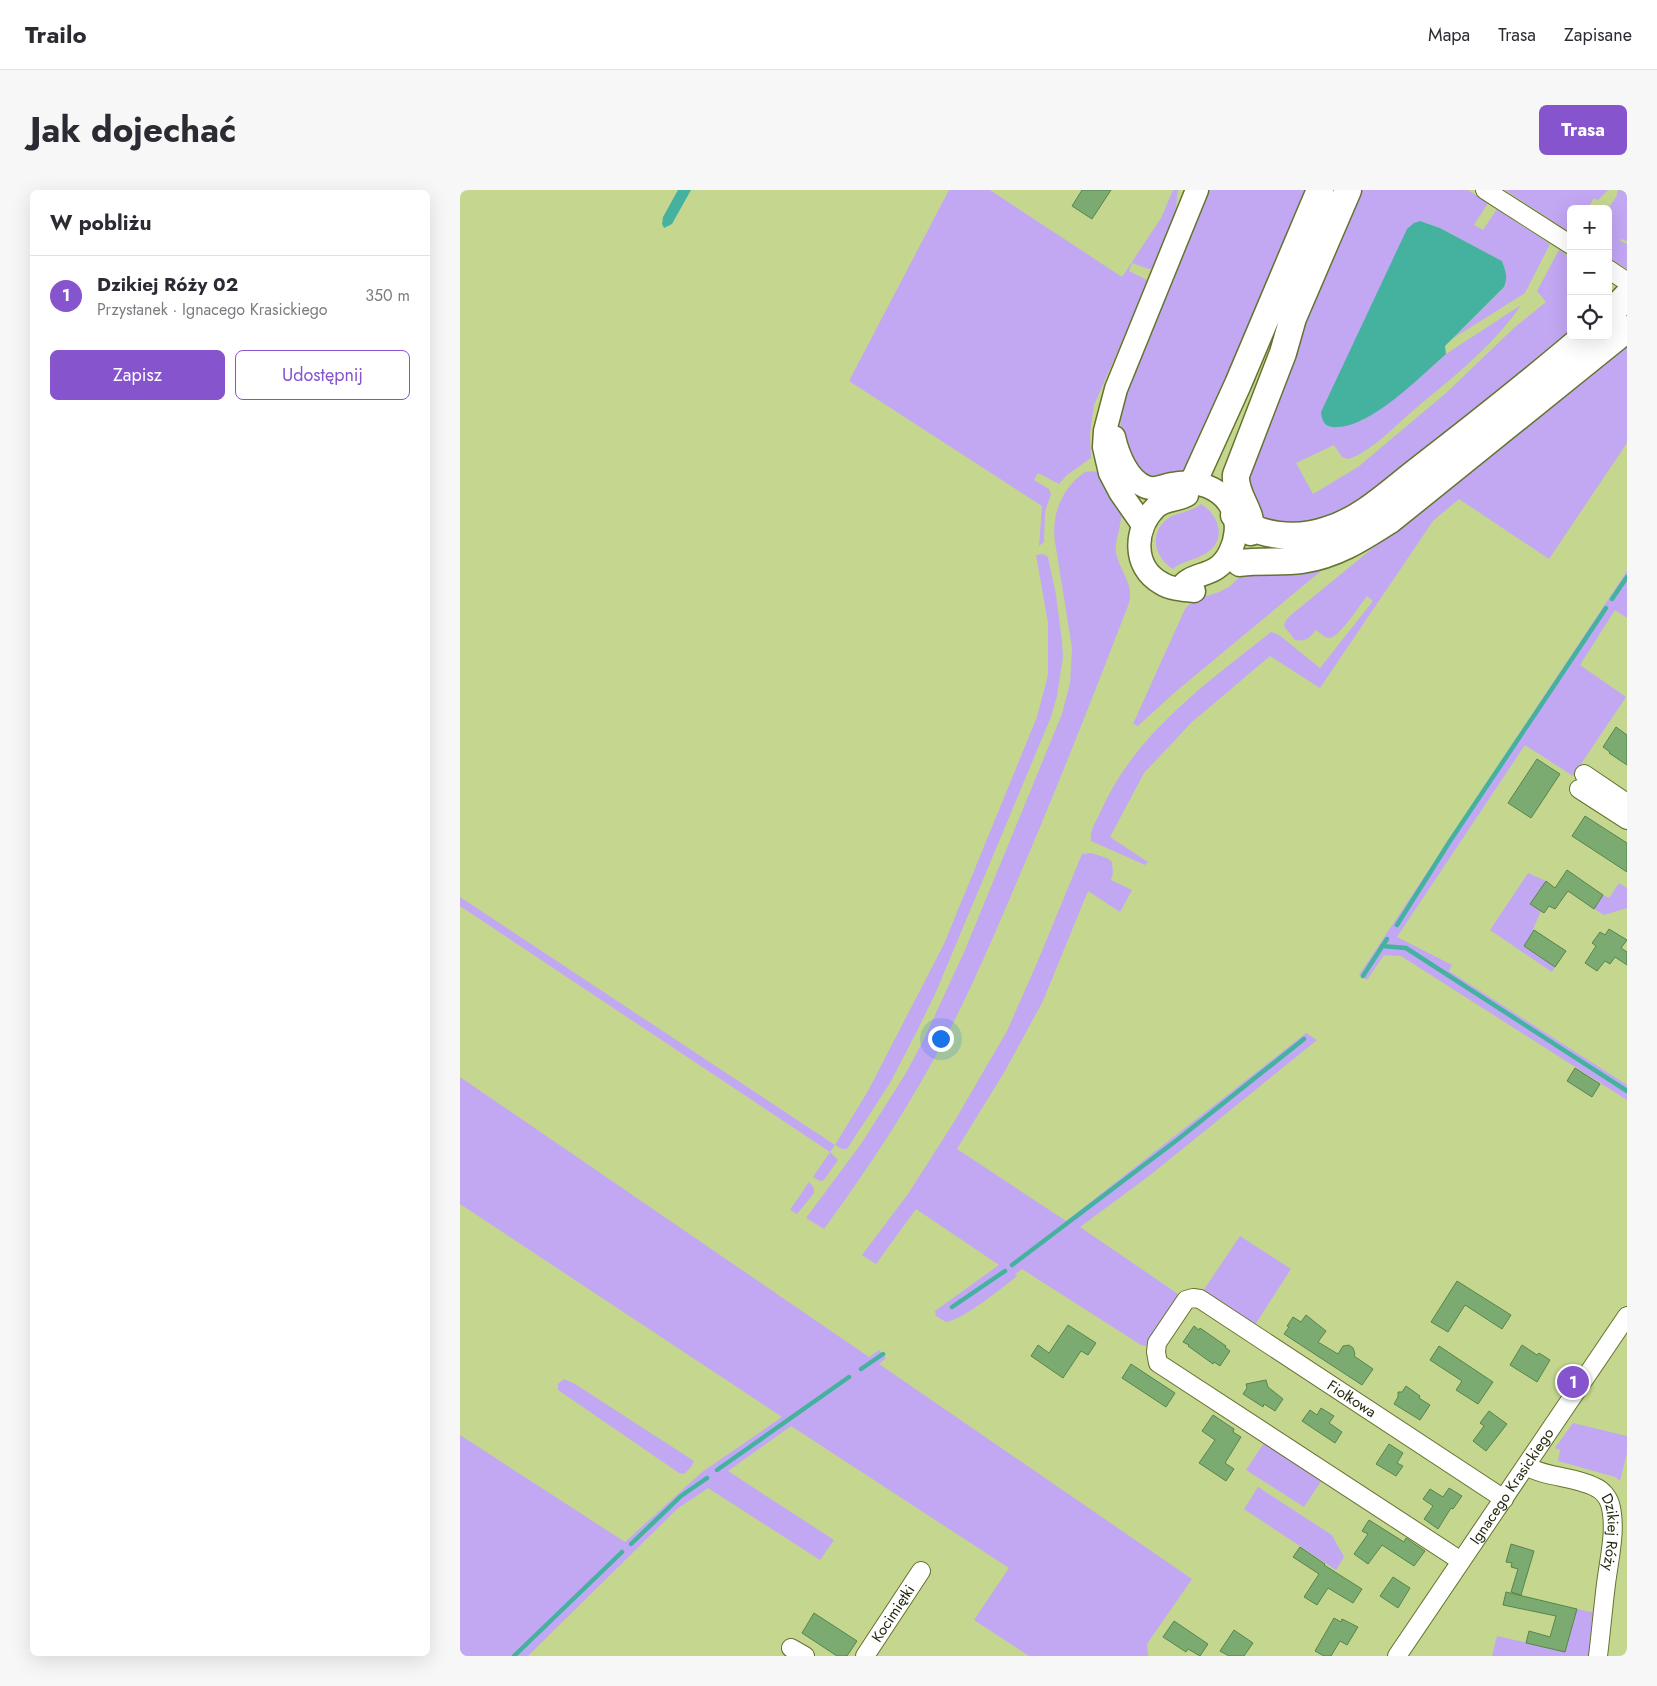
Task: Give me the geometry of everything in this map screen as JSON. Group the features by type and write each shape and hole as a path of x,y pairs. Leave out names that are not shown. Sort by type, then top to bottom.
{"highway":[{"path":"1193,483 1238,384 1320,190"},
{"path":"1240,563 1246,552 1243,522 1248,511 1236,487 1236,475 1283,353 1293,318 1348,190"},
{"path":"1612,309 1625,288"},
{"path":"1220,492 1278,342 1284,329 1293,318"},
{"path":"1240,563 1306,559 1326,554 1355,542 1390,520 1627,329"},
{"path":"1243,522 1272,534 1291,536 1327,531 1357,516 1472,429 1580,340"}],"main road":[{"path":"1143,525 1120,492 1109,468 1104,438 1116,389 1196,190"},
{"path":"1111,409 1116,445 1125,467 1142,485 1155,489 1177,483 1193,483 1208,486 1220,492 1243,522 1236,526 1230,553 1216,570 1186,580 1180,589"},
{"path":"1193,483 1190,492 1186,496 1160,504 1143,525 1138,547 1146,569 1162,584 1195,591 1210,587 1229,576 1240,563"}],"street":[{"path":"1485,190 1567,242"},
{"path":"1612,273 1625,288"},
{"path":"1627,803 1581,782 1627,820"},
{"name":"Fiołkowa","path":"1461,1561 1158,1363 1156,1352 1158,1344 1186,1300 1200,1299 1504,1499"},
{"name":"Ignacego Krasickiego","path":"1396,1656 1627,1316"},
{"name":"Dzikiej Róży","path":"1526,1466 1545,1474 1596,1487 1609,1501 1612,1545 1598,1656"},
{"name":"Kocimiętki","path":"865,1656 921,1571"}],"shaded area":[{"path":"949,190 990,190 1122,277 1161,218 1173,190 1178,190 1175,216 1154,268 1149,269 1132,263 1129,271 1148,282 1094,405 1090,433 1091,458 1067,475 1059,484 1038,473 1034,480 1049,489 1051,494 1045,512 1044,542 1039,546 1042,506 849,381"},
{"path":"1205,190 1311,190 1186,471 1158,479 1141,475 1121,433 1120,413 1125,391"},
{"path":"1359,190 1468,190 1488,203 1474,225 1483,230 1497,209 1550,244 1525,293 1452,339 1504,287 1505,268 1502,261 1440,228 1420,221 1414,224 1361,421 1410,386 1446,354 1521,305 1510,321 1483,349 1373,445 1349,459 1342,457 1334,445 1296,463 1313,494 1358,467 1446,393 1515,327 1546,302 1537,291 1559,250 1567,255 1567,339 1479,414 1441,435 1359,504 1335,518 1295,526 1261,520 1244,474"},
{"path":"1505,190 1608,190 1598,200 1594,198 1590,205 1567,205 1567,230"},
{"path":"1618,190 1627,190 1627,241 1621,239 1620,241 1627,244 1627,269 1612,260 1611,205"},
{"path":"1627,340 1627,443 1549,559 1459,499 1433,521 1320,688 1270,656 1192,722 1144,773 1110,837 1148,862 1145,865 1091,841 1093,827 1114,785 1152,734 1174,712 1271,632 1279,635 1320,668 1373,601 1367,596 1339,632 1330,638 1316,630 1307,639 1295,640 1284,626 1286,620"},
{"path":"1093,471 1100,473 1114,496 1120,511 1121,520 1116,542 1116,553 1130,589 1129,603 1045,814 976,976 958,1013 906,1108 824,1229 806,1218 861,1144 906,1073 923,1041 965,950 1062,714 1070,683 1072,648 1054,532 1057,512 1064,494 1077,478 1085,472"},
{"path":"1201,504 1214,516 1217,523 1219,531 1215,545 1197,558 1180,564 1173,569 1162,559 1156,546 1157,533 1160,526 1170,517"},
{"path":"1043,554 1048,557 1056,595 1063,657 1057,696 1051,717 936,992 916,1033 890,1083 847,1149 842,1149 835,1145 868,1091 944,944 1037,717 1048,675 1048,623 1036,555"},
{"path":"1327,566 1174,693 1138,726 1133,724 1185,609 1192,601 1229,587 1246,571"},
{"path":"1627,571 1627,618 1615,610 1580,665 1626,697 1573,776 1525,745 1397,937 1452,965 1449,971 1627,1085 1627,1100 1401,956 1384,955 1367,980 1359,975"},
{"path":"1091,853 1107,858 1112,862 1113,873 1111,880 1132,890 1120,912 1088,891 1043,1001 1005,1071 957,1149 1066,1221 1306,1033 1317,1040 1149,1176 1080,1227 1181,1296 1147,1346 1141,1345 1022,1269 1015,1274 1017,1276 982,1303 962,1316 946,1322 936,1316 935,1311 999,1265 916,1209 876,1264 862,1255 908,1194 954,1122 1007,1031 1082,854"},
{"path":"1528,873 1546,881 1530,904 1541,911 1534,930 1524,946 1555,967 1552,972 1490,930"},
{"path":"1619,883 1627,888 1627,908 1604,915 1594,909 1603,895 1609,898"},
{"path":"460,897 835,1145 830,1152 460,906"},
{"path":"460,1077 869,1357 879,1350 886,1358 879,1364 1192,1579 1147,1644 1148,1656 1029,1656 974,1620 1009,1568 791,1426 728,1471 834,1540 820,1560 708,1488 677,1509 528,1656 460,1656 460,1435 625,1542 702,1472 782,1417 460,1204"},
{"path":"830,1152 838,1160 824,1180 820,1181 813,1177"},
{"path":"809,1182 814,1188 814,1193 797,1214 790,1210"},
{"path":"1240,1236 1291,1269 1253,1328 1201,1294"},
{"path":"564,1379 575,1384 694,1461 691,1467 684,1474 679,1473 558,1390 558,1384"},
{"path":"1573,1423 1627,1436 1627,1453 1620,1481 1615,1477 1558,1461 1560,1450 1555,1448"},
{"path":"1266,1440 1324,1477 1304,1507 1246,1470"},
{"path":"1258,1487 1332,1535 1344,1557 1336,1570 1244,1509"},
{"path":"1577,1609 1596,1613 1592,1656 1492,1656 1497,1636 1565,1651"}],"water":[{"path":"678,190 691,190 672,224 664,228 662,224 663,217"},
{"path":"1420,221 1440,228 1502,261 1506,274 1504,287 1445,346 1446,354 1410,387 1366,418 1338,427 1328,426 1323,420 1321,412 1407,229"}],"building":[{"path":"1082,190 1111,190 1092,219 1072,206"},
{"path":"1616,727 1627,735 1627,765 1603,747"},
{"path":"1537,759 1560,774 1531,818 1508,803"},
{"path":"1585,816 1627,843 1627,872 1572,836"},
{"path":"1567,870 1603,895 1594,909 1568,891 1555,909 1549,906 1544,913 1530,904 1546,881 1555,888"},
{"path":"1609,929 1627,940 1621,948 1627,952 1627,965 1615,957 1610,964 1605,961 1597,971 1585,963 1596,946 1592,943 1600,932 1605,935"},
{"path":"1534,930 1566,951 1555,967 1524,946"},
{"path":"1575,1068 1600,1084 1592,1097 1567,1081"},
{"path":"1457,1281 1511,1315 1502,1329 1465,1305 1448,1332 1431,1322"},
{"path":"1306,1315 1326,1331 1318,1342 1338,1354 1343,1346 1349,1345 1353,1348 1354,1356 1373,1369 1362,1385 1284,1334 1293,1317 1301,1322"},
{"path":"1068,1325 1096,1343 1088,1355 1081,1351 1063,1378 1031,1356 1038,1345 1049,1353"},
{"path":"1194,1326 1226,1346 1230,1351 1220,1366 1214,1362 1213,1364 1183,1342"},
{"path":"1522,1345 1537,1355 1539,1353 1550,1360 1537,1382 1510,1365"},
{"path":"1439,1346 1493,1382 1478,1404 1456,1390 1462,1381 1430,1360"},
{"path":"1131,1364 1175,1393 1166,1407 1122,1378"},
{"path":"1266,1380 1268,1387 1283,1399 1275,1411 1264,1404 1263,1407 1243,1394 1247,1388 1246,1384"},
{"path":"1406,1386 1430,1405 1420,1420 1394,1404 1398,1397 1398,1392 1402,1392"},
{"path":"1321,1408 1334,1416 1329,1423 1342,1432 1335,1443 1302,1421 1310,1410 1317,1415"},
{"path":"1489,1411 1507,1424 1486,1451 1473,1441 1484,1426 1480,1423"},
{"path":"1213,1415 1234,1429 1233,1432 1241,1437 1225,1463 1234,1469 1226,1481 1199,1463 1215,1440 1202,1431"},
{"path":"1389,1444 1403,1453 1397,1463 1403,1466 1396,1476 1376,1464"},
{"path":"1449,1488 1462,1496 1453,1509 1451,1508 1438,1529 1424,1519 1433,1506 1423,1499 1430,1489 1443,1497"},
{"path":"1369,1520 1404,1542 1406,1538 1425,1551 1414,1566 1382,1545 1368,1564 1354,1554 1368,1534 1362,1531"},
{"path":"1511,1544 1534,1551 1521,1595 1511,1592 1518,1569 1511,1567 1512,1563 1506,1562"},
{"path":"1300,1547 1362,1589 1353,1603 1328,1588 1317,1605 1304,1597 1319,1574 1293,1557"},
{"path":"1393,1577 1410,1588 1398,1608 1380,1596"},
{"path":"1506,1592 1577,1609 1565,1652 1526,1643 1529,1631 1550,1637 1556,1616 1503,1605"},
{"path":"814,1613 857,1641 847,1656 837,1656 802,1633"},
{"path":"1334,1618 1341,1622 1342,1619 1358,1627 1347,1645 1340,1641 1331,1656 1324,1656 1315,1651"},
{"path":"1174,1621 1208,1644 1200,1656 1188,1649 1186,1652 1163,1637"},
{"path":"1234,1630 1253,1643 1244,1656 1229,1656 1220,1651"}],"waterway":[{"path":"1612,599 1627,577"},
{"path":"1397,925 1450,841 1606,608"},
{"path":"1363,976 1387,939"},
{"path":"1382,946 1406,948 1627,1091"},
{"path":"1012,1265 1177,1140 1304,1039"},
{"path":"952,1307 1005,1271"},
{"path":"861,1369 883,1354"},
{"path":"717,1470 849,1377"},
{"path":"631,1544 681,1496 707,1478"},
{"path":"514,1656 622,1552"}],"place":[{"name":"Dzikiej Róży 02","path":"1573,1382"}]}
